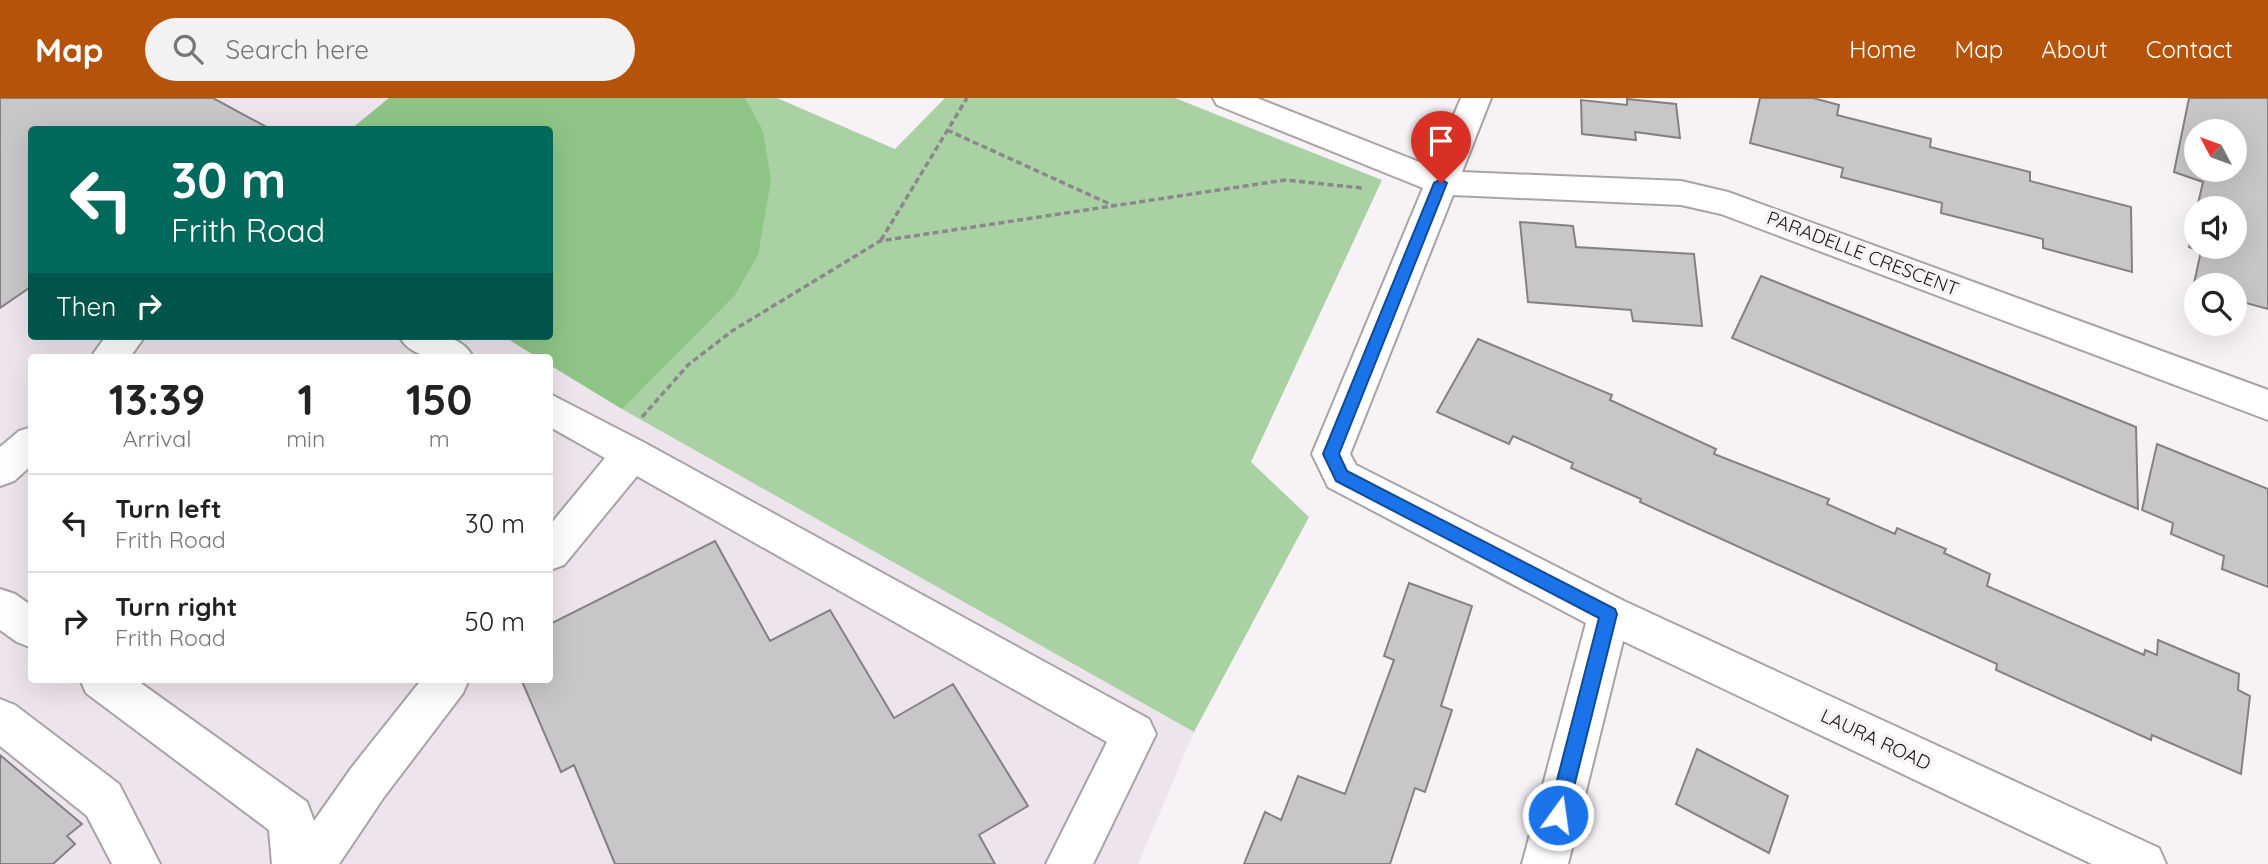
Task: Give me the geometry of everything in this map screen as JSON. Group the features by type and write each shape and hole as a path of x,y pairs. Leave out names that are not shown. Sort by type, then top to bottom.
{"street":[{"name":"PARADELLE CRESCENT","path":"1228,98 1441,183 1681,193 1728,204 1772,218 2268,405"},
{"name":"LAURA ROAD","path":"1476,98 1331,454 1342,476 1609,614 2143,864"},
{"path":"112,354 124,340"},
{"path":"424,340 450,354"},
{"path":"553,410 635,438 1134,734 1069,864"},
{"path":"553,549 635,438"},
{"path":"0,470 28,446"},
{"path":"0,607 28,626"},
{"path":"1545,864 1609,614"},
{"path":"106,683 291,818 295,864"},
{"path":"312,864 368,782 445,683"},
{"path":"0,719 103,800 137,864"}],"path":[{"path":"880,241 967,98"},
{"path":"947,130 1113,206"},
{"path":"635,438 688,365 732,331 880,241 1285,180 1367,189"}],"shaded area":[{"path":"0,98 389,98 355,126 28,126 28,340 509,340 532,354 28,354 28,683 553,683 553,367 622,409 1194,732 1138,864 0,864"}],"green space":[{"path":"389,98 777,98 895,149 945,98 1175,98 1382,180 1251,462 1309,517 1194,732 622,409 553,367 553,354 532,354 509,340 553,340 553,126 356,126"},
{"path":"389,98 745,98 763,131 771,180 758,255 735,295 622,409 553,367 553,354 532,354 509,340 553,340 553,126 355,126"}],"building":[{"path":"0,98 213,98 265,126 28,126 28,289 0,308"},
{"path":"1760,98 1813,98 1839,105 1837,115 1931,139 1930,147 2030,172 2030,181 2131,207 2132,272 2043,248 2043,239 1941,213 1942,203 1841,177 1843,168 1750,143"},
{"path":"2189,98 2268,98 2268,309 2247,303 2247,273 2196,273 2199,259 2247,259 2247,196 2200,196 2203,182 2247,182 2247,119 2185,119"},
{"path":"1627,99 1676,104 1680,138 1635,132 1636,140 1582,134 1581,100 1627,105"},
{"path":"2184,123 2184,175 2174,172"},
{"path":"1520,222 1573,226 1576,247 1694,254 1702,326 1633,321 1631,310 1528,302"},
{"path":"1761,276 2136,427 2138,509 1732,338"},
{"path":"1478,339 1612,395 1610,400 1716,449 1714,454 1829,499 1827,504 1895,534 1897,528 1946,549 1944,553 1990,574 1987,586 2144,655 2145,650 2157,655 2158,640 2239,674 2238,690 2250,696 2241,774 2152,735 2151,740 1996,670 1997,664 1640,502 1641,499 1571,468 1573,463 1513,436 1509,444 1437,412"},
{"path":"2157,444 2268,489 2268,587 2222,569 2224,556 2171,534 2173,523 2142,510"},
{"path":"715,541 770,641 830,610 894,718 953,684 1028,806 979,835 995,864 615,864 574,765 561,772 523,683 553,683 553,622"},
{"path":"1409,583 1472,606 1441,706 1452,710 1425,792 1415,788 1390,864 1244,864 1265,812 1281,820 1298,776 1345,794 1394,660 1384,656"},
{"path":"1697,749 1788,796 1769,853 1676,804"},
{"path":"0,755 82,824 67,836 75,844 53,864 0,864"}],"route":[{"path":"1441,183 1331,454 1342,476 1609,614 1558,815"}]}
